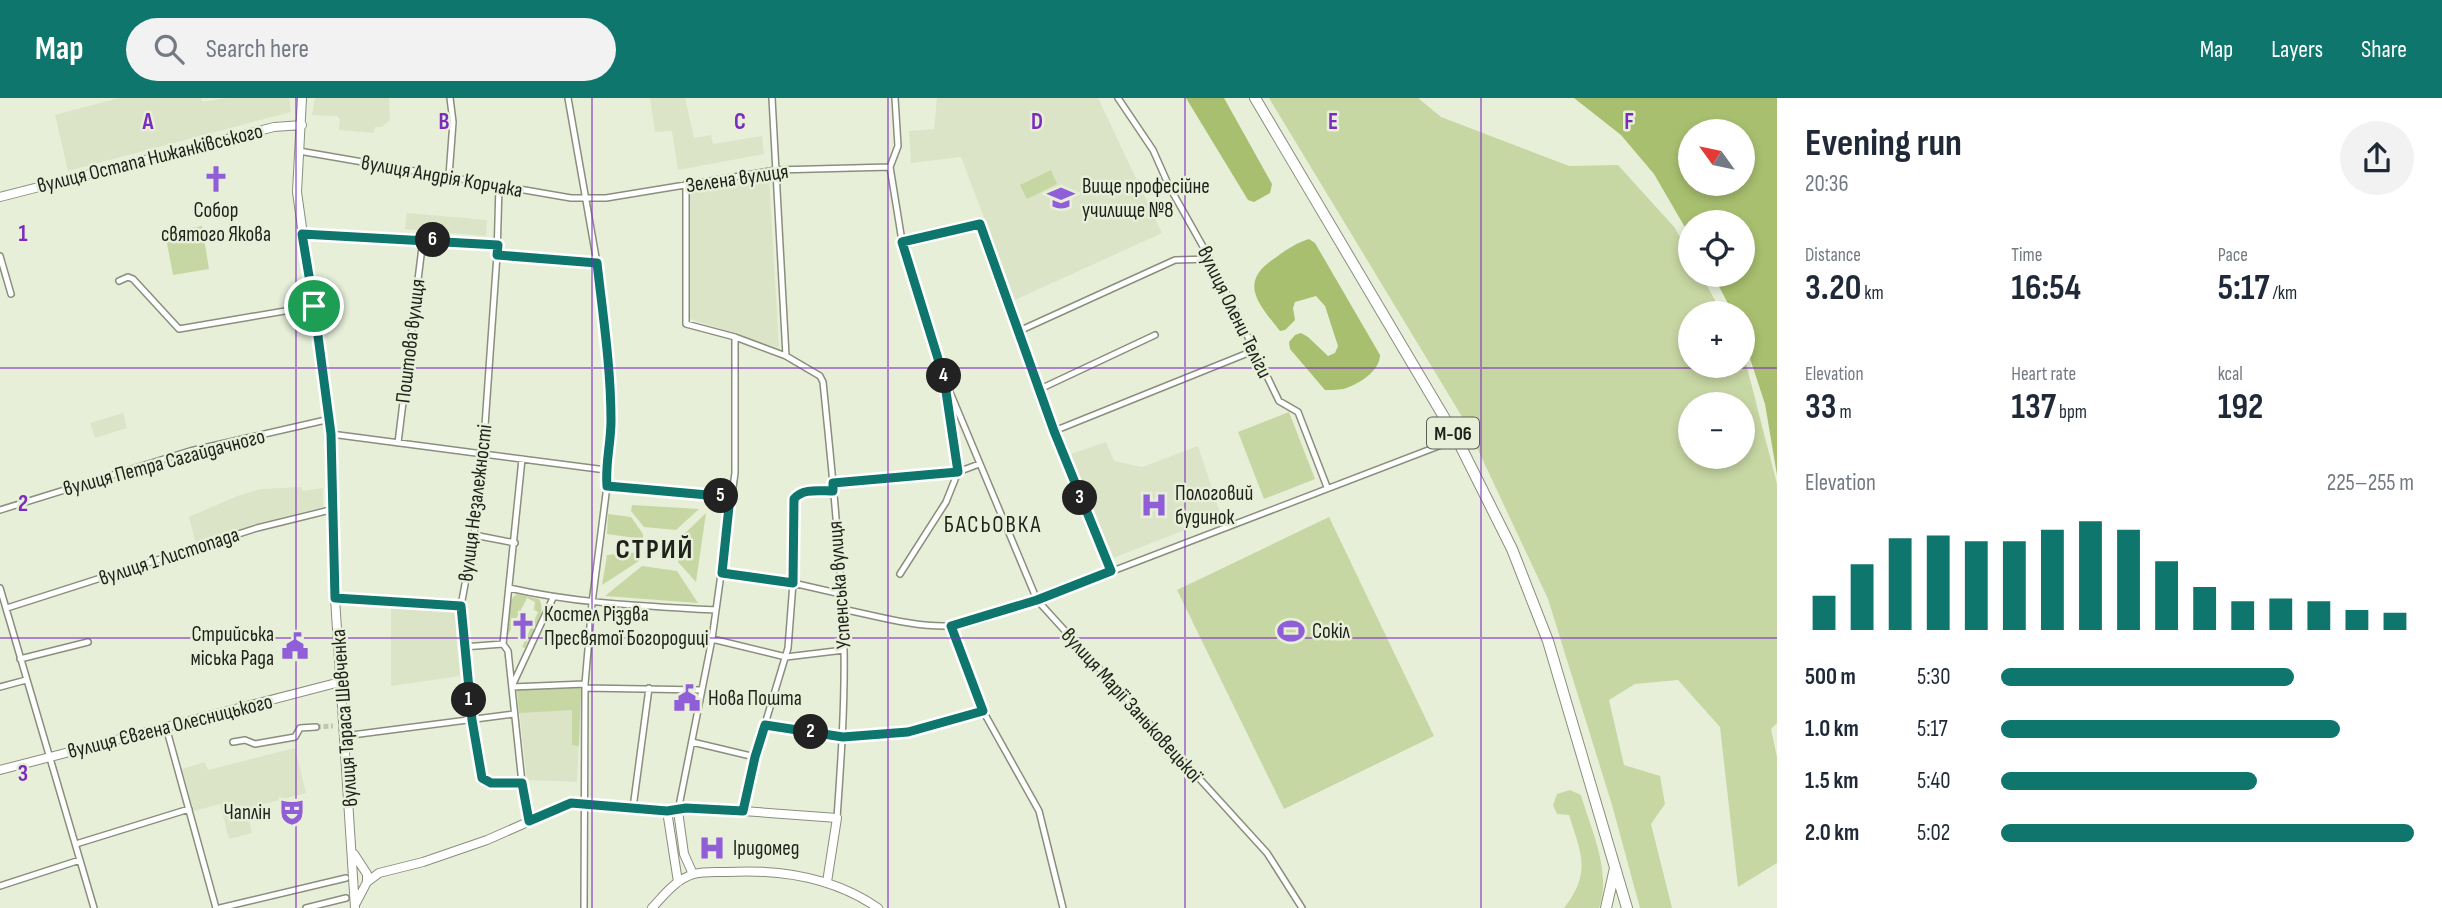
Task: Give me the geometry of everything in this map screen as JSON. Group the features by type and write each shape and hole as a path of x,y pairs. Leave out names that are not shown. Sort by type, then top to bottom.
{"highway":[{"name":"М-06","path":"1255,98 1457,439 1492,505 1529,589 1548,641 1627,908"},
{"name":"М-06","path":"1606,908 1615,867"}],"main road":[{"name":"вулиця Тараса Шевченка","path":"302,98 297,192 330,419 341,725 354,854 350,878 356,906"},
{"name":"вулиця Остапа Нижанківського","path":"0,197 274,127 302,125"},
{"name":"вулиця Євгена Олесницького","path":"0,770 341,682"},
{"path":"350,878 359,884 366,877 423,862 487,840 571,803 667,811 686,808 837,818"},
{"path":"667,811 678,882"},
{"path":"678,811 684,854 693,874"},
{"name":"Успенська вулиця","path":"827,882 837,818"},
{"path":"354,854 366,877 356,906"},
{"path":"652,908 678,882 693,874 744,870 827,882 878,908"}],"street":[{"path":"449,176 453,122 450,98"},
{"path":"568,98 597,263 609,367 611,423 607,486 592,603 585,686 584,908"},
{"path":"772,98 786,356"},
{"path":"890,167 898,146 895,98"},
{"name":"вулиця Олени Теліги","path":"1118,98 1153,150 1168,186 1210,259 1279,401 1298,412 1327,487"},
{"name":"вулиця Андрія Корчака","path":"299,151 571,198 585,198"},
{"name":"Зелена вулиця","path":"585,198 606,198 776,170 890,167"},
{"name":"вулиця Марії Заньковецької","path":"890,167 902,242 944,378 1037,600 1267,853 1302,908"},
{"name":"Успенська вулиця","path":"686,184 686,324 735,337 786,356 820,376 823,382 844,650 843,737 837,818"},
{"name":"вулиця Незалежності","path":"499,186 498,245 483,454 474,535 461,606 463,647 482,778 491,783 522,783"},
{"path":"902,242 980,224 1054,431 1111,571"},
{"path":"302,234 498,245"},
{"name":"Поштова вулиця","path":"398,443 423,239"},
{"path":"497,255 597,263"},
{"path":"0,256 11,294"},
{"path":"1019,331 1175,260 1210,259"},
{"path":"119,281 128,277 133,279 179,329 314,306"},
{"path":"1040,388 1155,335"},
{"path":"678,811 712,639 735,473 735,337"},
{"path":"1054,431 1253,351"},
{"path":"900,574 946,502 958,472 944,378"},
{"name":"вулиця Петра Сагайдачного","path":"0,510 190,451 330,419"},
{"path":"331,434 606,470"},
{"path":"842,609 924,625 951,626 1037,600 1457,439"},
{"path":"522,459 503,644 508,651 522,783 529,821"},
{"path":"833,483 958,472 979,464"},
{"path":"607,486 730,497"},
{"path":"743,811 755,757 788,648 793,583 794,499 802,492 833,491"},
{"name":"вулиця 1 Листопада","path":"4,606 257,528 334,509"},
{"path":"474,535 515,543"},
{"path":"722,573 793,583 841,594"},
{"path":"0,588 94,908"},
{"path":"509,589 592,603 716,610"},
{"path":"335,598 461,606"},
{"path":"512,687 552,598"},
{"path":"951,626 983,711 1039,811 1063,908"},
{"path":"712,639 786,657 844,650"},
{"path":"20,659 88,642"},
{"path":"463,647 503,644"},
{"path":"0,687 26,680"},
{"path":"512,687 585,686 702,690"},
{"path":"633,808 649,688"},
{"path":"765,725 843,737 908,732 983,711"},
{"path":"344,736 514,714"},
{"path":"166,727 218,908 350,878"},
{"path":"233,742 246,740 255,744 295,737 300,728 316,727"},
{"path":"692,742 755,757"},
{"path":"76,844 189,809"},
{"path":"0,886 80,860"},
{"path":"306,908 346,898"}],"shaded area":[{"path":"119,98 201,98 202,102 227,98 289,98 291,112 68,171 55,115"},
{"path":"315,98 389,98 390,120 382,127 375,127 374,133 339,130 340,119 337,116 312,115"},
{"path":"650,98 685,98 694,138 711,135 713,144 762,136 764,154 678,170 672,131 655,132"},
{"name":"Вище професійне училище №8","path":"937,98 1098,98 1162,233 1015,300 961,157 911,163 909,131 934,129"},
{"path":"1186,98 1224,98 1272,184 1270,193 1254,202 1248,200"},
{"path":"1269,98 1418,98 1441,117 1569,166 1618,165 1675,228 1678,234 1678,287 1708,287 1715,301 1678,301 1678,378 1750,378 1753,392 1678,392 1678,469 1755,469 1755,399 1777,484 1777,723 1771,729 1777,757 1777,863 1738,887 1720,727 1678,680 1635,684 1609,700 1624,765 1660,776 1665,804 1651,824 1672,908 1640,908 1612,805 1548,599 1464,420"},
{"path":"1574,98 1777,98 1777,475 1765,404 1755,374 1755,301 1727,301 1719,287 1755,287 1755,210 1678,210 1678,215 1654,174 1621,135"},
{"path":"1051,170 1057,184 1027,199 1020,185"},
{"path":"769,177 779,348 690,319 689,188"},
{"path":"407,213 487,220 486,236 405,229"},
{"path":"202,226 209,269 173,275 165,233"},
{"path":"1309,239 1315,243 1380,355 1372,372 1343,389 1325,390 1290,349 1289,342 1301,333 1328,356 1335,353 1338,346 1325,306 1316,296 1295,302 1295,320 1285,330 1280,331 1255,294 1254,285 1263,267"},
{"path":"1289,412 1315,479 1264,499 1238,432"},
{"path":"123,413 127,428 95,438 90,423"},
{"name":"Пологовий будинок","path":"1106,442 1114,461 1142,467 1198,446 1221,516 1113,558 1071,454"},
{"path":"301,487 303,491 323,488 323,507 258,523 196,544 189,517 237,496 261,489"},
{"path":"632,505 699,509 676,530 644,527 631,511"},
{"path":"706,513 696,582 678,562 680,538"},
{"path":"608,514 631,517 643,534 643,539 607,534"},
{"name":"Сокіл","path":"1329,517 1434,736 1284,809 1177,590"},
{"path":"641,552 639,561 602,585 607,555"},
{"path":"642,566 677,571 698,603 605,596"},
{"path":"517,594 539,599 541,605 538,624 525,648 522,647 538,612 534,610 535,602 527,598 506,639 511,601"},
{"path":"391,603 457,608 456,634 460,676 391,686"},
{"path":"581,687 577,782 527,780 517,690"},
{"path":"581,687 579,746 572,745 572,710 519,713 517,690"},
{"path":"295,748 306,793 246,809 252,833 229,839 220,804 194,811 182,769 205,762 208,770"},
{"path":"1570,790 1581,795 1599,851 1603,880 1599,908 1564,908 1578,884 1582,863 1569,815 1557,814 1553,805 1557,794"}],"tunnel":[{"path":"316,727 333,726"}],"place":[{"name":"Собор святого Якова","path":"216,179"},
{"name":"Вище професійне училище №8","path":"1061,198"},
{"name":"Пологовий будинок","path":"1154,505"},
{"name":"Костел Різдва Пресвятої Богородиці","path":"523,626"},
{"name":"Сокіл","path":"1291,631"},
{"name":"Стрийська міська Рада","path":"295,646"},
{"name":"Нова Пошта","path":"687,698"},
{"name":"Чаплін","path":"292,812"},
{"name":"Іридомед","path":"712,848"}],"district":[{"name":"БАСЬОВКА","path":"993,524"},
{"name":"СТРИЙ","path":"655,548"}],"route":[{"path":"980,224 1054,431 1111,571 1037,600 951,626 983,711 908,732 843,737 765,725 743,811 686,808 667,811 571,803 529,821 522,783 491,783 482,778 472,720 461,606 335,598 330,419 314,306 302,234 498,245 497,255 597,263 609,367 611,423 607,486 730,497 722,573 793,583 794,499 797,494 833,491 833,483 958,472 944,378 902,242 980,224"}]}
